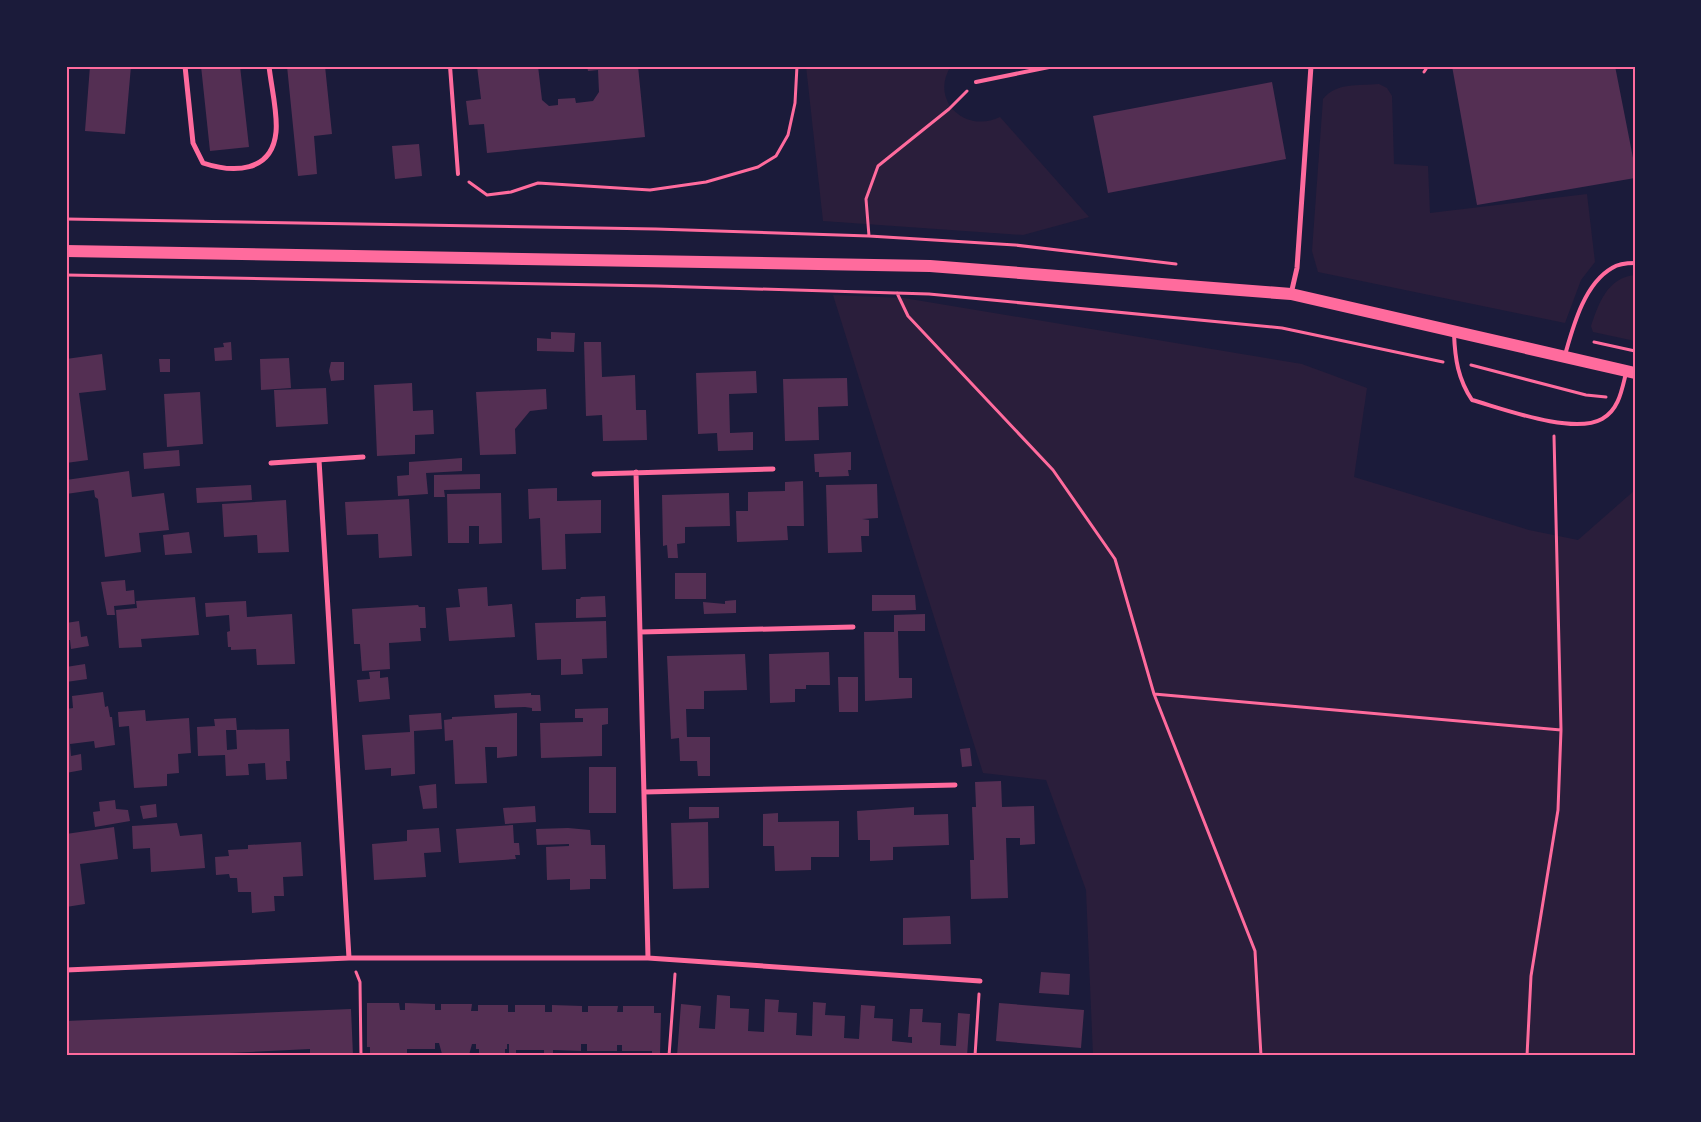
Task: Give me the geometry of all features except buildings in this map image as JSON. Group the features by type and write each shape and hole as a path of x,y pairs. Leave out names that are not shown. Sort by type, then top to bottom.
{"main road":[{"path":"66,250 930,266 1291,294 1631,372"}],"street":[{"path":"184,66 192,143 203,163 224,170 250,168 268,154 276,133 269,66"},
{"path":"1291,294 1296,275 1311,66"},
{"path":"270,463 363,458"},
{"path":"319,460 349,958"},
{"path":"594,474 773,469"},
{"path":"636,472 648,958"},
{"path":"640,632 853,627"},
{"path":"644,792 954,785"},
{"path":"66,970 349,958 648,958 980,981"}],"lane":[{"path":"450,66 458,174"},
{"path":"976,82 1054,66"},
{"path":"1564,356 1588,295 1602,275 1614,266 1635,263"},
{"path":"1454,331 1456,363 1462,386 1472,400 1554,421 1582,425 1603,419 1620,400 1631,372"}],"path":[{"path":"458,174 488,194 511,192 538,183 650,190 706,182 758,167 776,156 788,135 795,103 797,66"},
{"path":"1424,72 1428,66"},
{"path":"868,236 866,199 878,166 949,109 976,82"},
{"path":"66,275 647,286 929,294 1282,328 1428,360 1475,365 1586,395 1620,400"},
{"path":"898,293 908,316 1053,470 1115,560 1154,694 1255,951 1261,1056"},
{"path":"1528,1056 1531,976 1558,810 1561,730 1554,421"},
{"path":"1154,694 1561,730"},
{"path":"349,958 360,982 362,1056"},
{"path":"669,1056 676,960"},
{"path":"975,1056 980,981"}],"shaded area":[{"path":"806,66 951,66 945,79 944,91 954,111 974,121 987,121 1000,117 1089,217 1023,235 823,221"},
{"path":"1379,84 1387,88 1392,96 1394,164 1428,166 1430,213 1587,194 1595,262 1581,280 1565,323 1318,272 1312,251 1323,99 1341,87"},
{"path":"1635,275 1635,341 1593,332 1591,326 1597,309 1611,286 1625,277"},
{"path":"833,295 904,298 1302,364 1367,388 1354,477 1529,530 1578,540 1635,490 1635,1056 1093,1056 1086,890 1046,780 983,773"}]}
